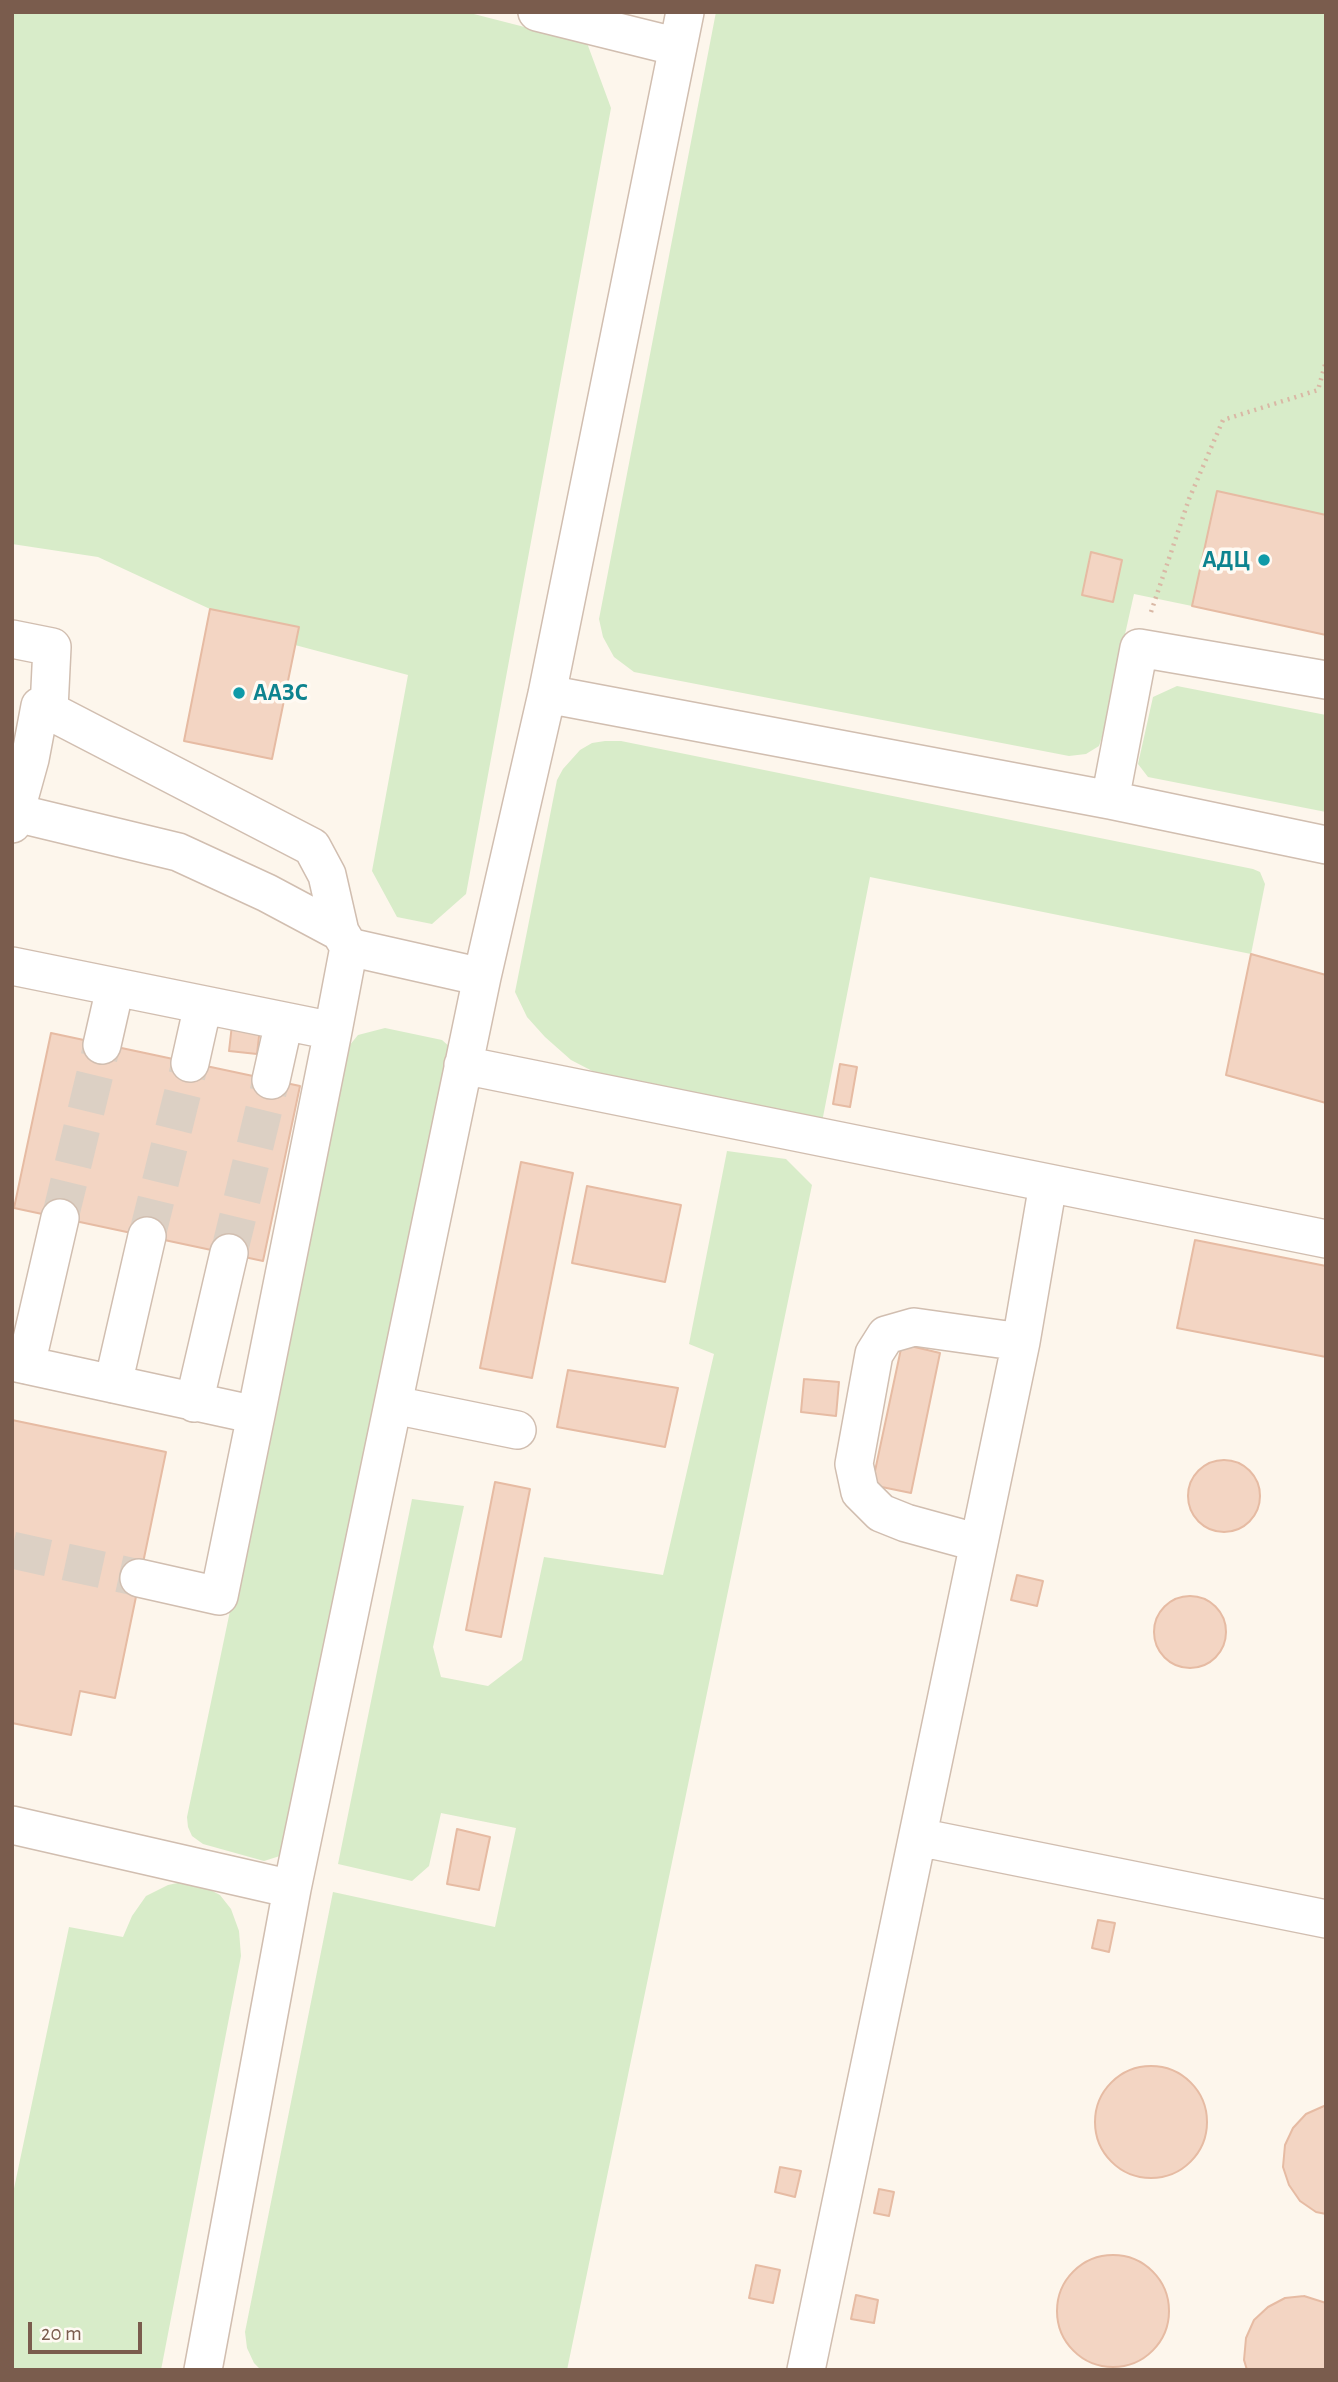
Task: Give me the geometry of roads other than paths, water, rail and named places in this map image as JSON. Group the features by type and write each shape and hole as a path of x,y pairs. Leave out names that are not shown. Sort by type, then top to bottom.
{"lane":[{"path":"203,2370 292,1889 482,976 548,694 682,29 537,12"},
{"path":"12,639 52,647 21,757 13,816 178,852 267,893 345,939 482,976"},
{"path":"1110,800 1139,648 1326,680"},
{"path":"548,694 1110,800 1326,845"},
{"path":"34,705 312,847 327,875 345,939 333,1031 219,1596 139,1578"},
{"path":"12,966 333,1031"},
{"path":"102,1045 115,988"},
{"path":"190,1063 203,1006"},
{"path":"271,1080 284,1022"},
{"path":"463,1065 1326,1239"},
{"path":"806,2370 1021,1342 1048,1184"},
{"path":"60,1218 19,1364 256,1415"},
{"path":"113,1384 148,1236"},
{"path":"194,1403 229,1254"},
{"path":"979,1543 906,1523 881,1513 860,1492 854,1464 874,1354 886,1335 914,1328 1021,1342"},
{"path":"394,1405 517,1430"},
{"path":"12,1825 292,1889"},
{"path":"918,1837 1326,1919"}],"tunnel":[{"path":"60,1218 102,1045"},
{"path":"147,1236 190,1063"},
{"path":"229,1253 271,1080"},
{"path":"12,1550 139,1578"}],"place":[{"name":"АДЦ","path":"1264,560"},
{"name":"ААЗС","path":"239,693"}]}
